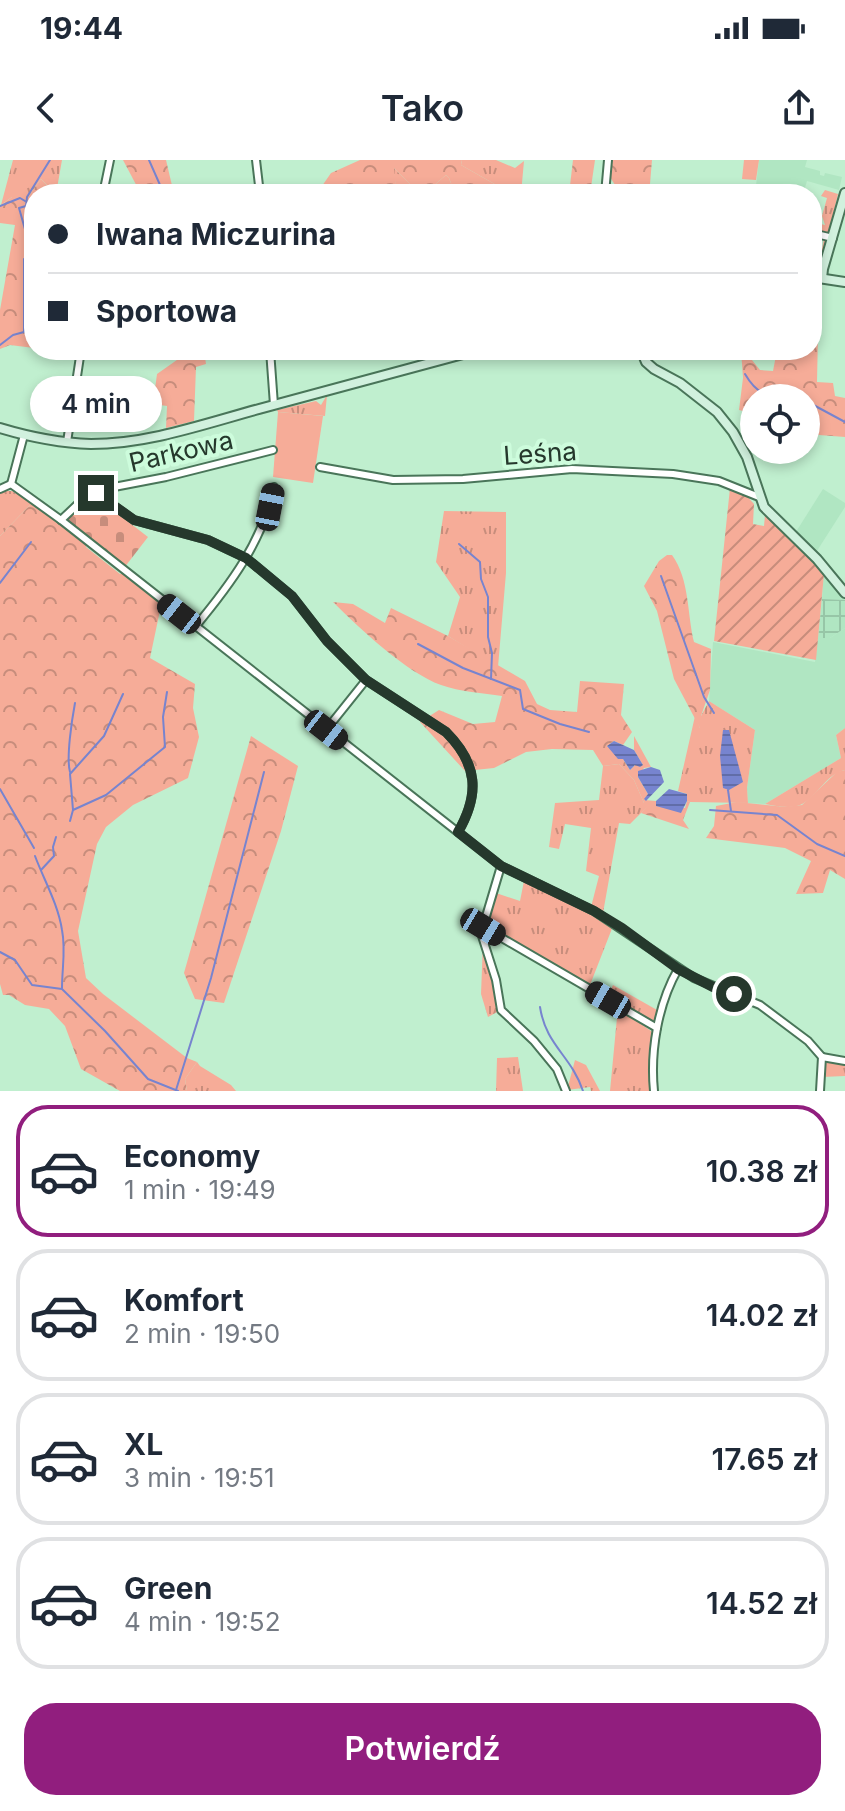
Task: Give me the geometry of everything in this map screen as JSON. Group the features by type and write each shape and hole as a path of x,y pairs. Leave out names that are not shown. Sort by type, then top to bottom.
{"main road":[{"path":"845,193 824,273 833,280 845,282"},
{"path":"0,428 67,442 91,444 135,440 441,360"},
{"path":"645,360 717,412 747,457 759,497 770,515 817,559 845,593"}],"street":[{"path":"105,184 110,160"},
{"path":"606,184 608,160"},
{"path":"259,161 260,184"},
{"path":"822,235 833,238"},
{"path":"67,442 79,360"},
{"path":"271,360 274,405"},
{"path":"11,484 24,435"},
{"name":"Parkowa","path":"61,520 79,503 96,493 273,450"},
{"name":"Leśna","path":"320,467 393,480 463,479 572,469 673,474 719,481 759,497"},
{"path":"0,489 11,484"},
{"path":"11,484 501,866 594,911 678,969 713,987 760,1005 808,1041 822,1057 845,1061"},
{"path":"195,627 246,558 260,533 274,487"},
{"path":"96,493 134,520 208,540 246,558 292,596 327,641 366,680 456,742 466,759 473,782 472,804 458,832"},
{"path":"326,730 366,680"},
{"path":"501,866 482,936 496,980 501,1010 557,1069 566,1089"},
{"path":"483,927 657,1028"},
{"path":"654,1091 657,1028 668,989 678,969"},
{"path":"820,1091 822,1057"}],"shaded area":[{"path":"759,160 807,160 805,167 820,171 820,175 824,176 825,173 842,177 839,190 807,181 806,184 756,184"},
{"path":"823,489 845,503 845,507 815,554 794,535"},
{"path":"824,570 845,597 845,600 822,599"},
{"path":"822,599 845,600 845,628 830,638 818,638"},
{"path":"845,628 845,728 836,735 841,758 765,804 748,803 747,788 755,730 709,701 713,642 815,662 818,638 830,638"}],"green space":[{"path":"13,160 62,160 58,184 46,184 41,179 37,184 24,184 24,197 12,197 1,205"},
{"path":"123,160 166,160 172,184 136,184"},
{"path":"360,160 462,160 461,165 494,184 451,184 446,175 436,184 410,184 394,168 396,184 323,184 331,173"},
{"path":"462,160 496,160 515,168 524,161 522,184 494,184 461,165"},
{"path":"573,160 595,160 591,184 570,184"},
{"path":"612,160 652,160 650,184 614,184 610,177"},
{"path":"744,160 759,160 756,180 742,179"},
{"path":"393,167 410,184 396,184"},
{"path":"446,175 451,184 436,184"},
{"path":"825,190 838,194 828,235 822,234 822,224 825,225 822,216 827,198 822,194"},
{"path":"12,197 24,197 24,347 10,345 0,349 0,310 15,225 0,223 0,206"},
{"path":"824,239 827,240 822,261"},
{"path":"177,360 205,360 206,364 196,367 194,421 166,428 167,406 153,404 157,374"},
{"path":"742,360 752,360 760,370 773,371 775,360 817,360 817,382 833,383 835,396 845,398 845,437 820,435 820,384 742,384"},
{"path":"327,395 325,416 277,410 316,401 321,405"},
{"path":"278,412 323,416 313,483 273,477"},
{"path":"730,488 745,494 754,504 753,524 764,526 765,515 824,574 816,660 714,641"},
{"path":"7,491 32,503 0,536 0,493"},
{"path":"95,496 148,537 124,568 65,520"},
{"path":"32,503 120,574 123,573 162,601 150,658 195,684 193,708 199,737 188,778 133,805 106,827 97,844 78,931 86,978 187,1058 197,1062 185,1079 187,1091 120,1091 81,1069 65,1026 49,1009 25,1005 9,995 3,995 0,984 0,536"},
{"path":"444,511 506,512 506,573 498,667 448,636 460,597 436,562"},
{"path":"672,555 682,575 694,642 711,649 710,690 701,716 701,730 674,679 657,611 644,586 659,561"},
{"path":"333,602 353,604 385,623 391,608 448,636 525,681 537,704 550,710 577,712 580,681 624,684 621,715 632,732 623,745 614,741 607,746 623,759 630,770 635,765 643,765 634,750 634,736 651,767 644,768 638,777 648,794 644,800 656,801 657,806 685,808 687,801 690,802 683,820 689,829 641,813 650,803 644,803 634,780 619,764 603,766 593,750 526,752 494,768 465,771 420,722 439,710 473,724 495,722 502,696 441,685 413,671"},
{"path":"709,701 755,730 747,788 748,803 690,802 687,801 687,794 678,791 695,716 700,728 701,716"},
{"path":"845,728 845,770 838,772 800,805 785,807 765,804 841,758 836,735"},
{"path":"251,736 298,766 281,831 224,1003 195,999 184,973"},
{"path":"619,764 634,780 644,803 651,803 630,824 619,823 603,913 591,907 599,876 586,871 591,828 565,824 559,849 549,847 555,803 599,800 603,766"},
{"path":"845,770 845,879 830,870 823,893 796,894 811,861 785,848 706,838 714,826 716,806 737,802 785,807 802,805 837,772"},
{"path":"524,881 613,926 590,985 486,925 496,893 520,901"},
{"path":"483,942 499,1011 488,1017 481,994"},
{"path":"613,985 657,1010 656,1023 653,1025 608,996"},
{"path":"618,1007 655,1034 649,1078 652,1091 610,1091"},
{"path":"518,1057 523,1091 496,1091 497,1058"},
{"path":"824,1059 845,1063 845,1076 822,1077"},
{"path":"575,1060 586,1065 600,1091 591,1091 590,1087 567,1090"},
{"path":"197,1062 236,1091 187,1091 185,1079"}],"water":[{"path":"723,730 729,730 743,782 729,790 723,788 720,756"},
{"path":"614,741 634,750 643,765 635,765 630,770 623,759 618,759 607,746"},
{"path":"651,767 660,770 664,782 646,801 644,799 648,794 638,771"},
{"path":"669,789 687,794 681,813 656,806 656,801"}],"waterway":[{"path":"35,184 50,160"},
{"path":"149,160 160,184"},
{"path":"0,206 20,198 24,200"},
{"path":"24,207 19,208 24,226"},
{"path":"24,259 24,332"},
{"path":"0,345 13,335 24,332"},
{"path":"745,374 752,384"},
{"path":"820,409 845,422"},
{"path":"0,583 31,542"},
{"path":"459,544 480,562 481,579 488,597 491,679"},
{"path":"661,576 704,697 714,713"},
{"path":"418,644 463,668 520,690 523,709 589,732"},
{"path":"70,821 73,810 106,795 165,747 163,717 167,692"},
{"path":"73,810 70,774 104,736 123,694"},
{"path":"70,772 69,748 75,703"},
{"path":"176,1090 211,978 264,772"},
{"path":"0,789 34,848"},
{"path":"728,790 731,811"},
{"path":"710,810 777,815 817,844 845,856"},
{"path":"41,870 54,856 56,837"},
{"path":"35,856 60,920 64,945 62,988"},
{"path":"0,952 15,960 32,985 62,989 148,1079 178,1091"},
{"path":"540,1007 548,1032 583,1091"}],"route":[{"path":"96,493 134,520 208,540 246,558 292,596 327,641 366,680 446,732 466,759 473,782 472,804 458,832 478,849 501,866 594,911 678,969 734,994"}]}
